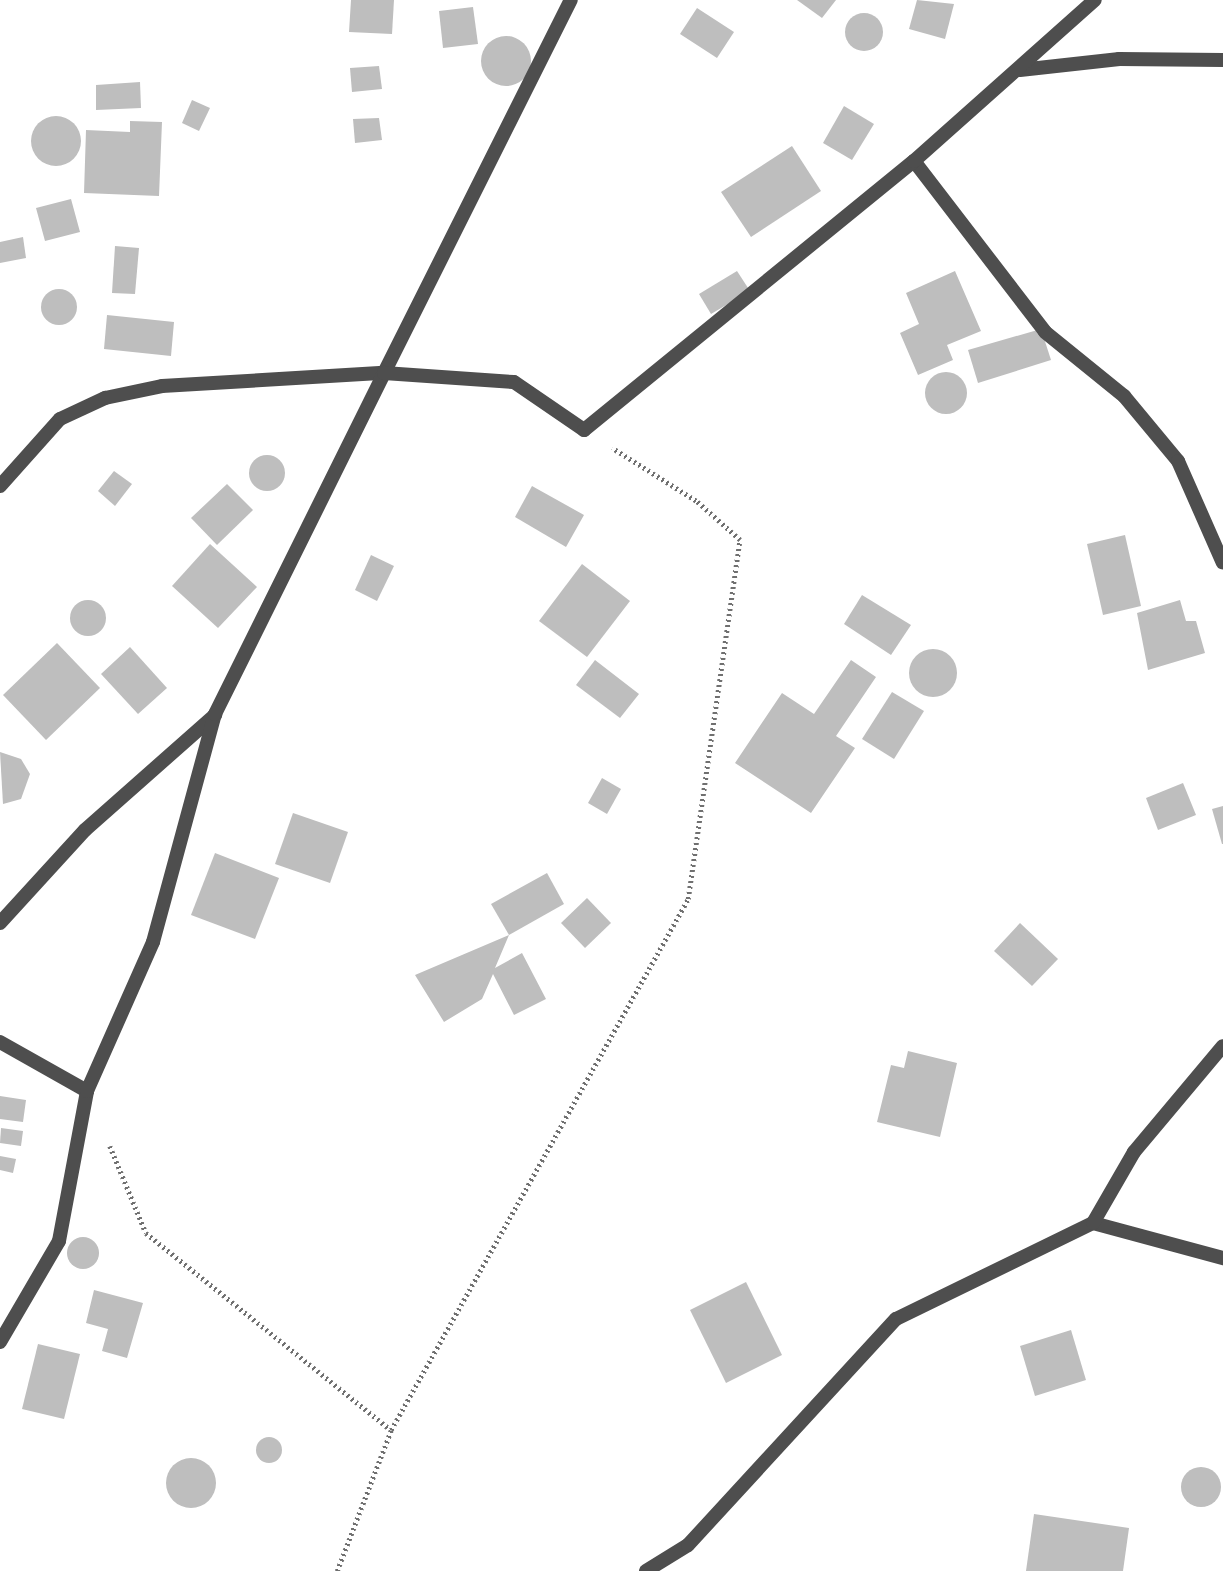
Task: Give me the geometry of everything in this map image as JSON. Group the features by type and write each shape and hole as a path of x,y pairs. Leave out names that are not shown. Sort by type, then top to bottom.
{"street":[{"path":"0,1342 59,1241 87,1091 153,942 215,715 571,0"},
{"path":"0,486 60,419 105,398 162,386 384,373 514,382 584,430 914,161 1020,70 1095,0"},
{"path":"1020,70 1119,59 1223,60"},
{"path":"914,161 1045,332 1124,396 1178,461 1223,563"},
{"path":"0,923 85,830 215,715"},
{"path":"0,1042 87,1091"},
{"path":"646,1571 688,1545 895,1319 1093,1223 1134,1152 1223,1046"},
{"path":"1093,1223 1223,1258"}],"path":[{"path":"337,1571 391,1430 688,899 740,540 696,501 584,430"},
{"path":"87,1091 146,1233 391,1430"}],"building":[{"path":"351,0 394,0 392,34 349,32"},
{"path":"797,0 836,0 822,18"},
{"path":"917,0 954,4 945,39 909,29"},
{"path":"473,7 478,44 443,48 439,11"},
{"path":"697,8 734,32 717,58 680,34"},
{"path":"864,13 877,19 883,32 877,45 864,51 851,45 845,32 851,19"},
{"path":"506,36 523,44 531,61 523,78 506,86 489,78 481,61 489,44"},
{"path":"379,66 382,89 352,92 350,68"},
{"path":"140,82 141,108 96,110 96,85"},
{"path":"192,100 210,108 199,131 182,123"},
{"path":"844,106 874,124 852,160 823,143"},
{"path":"56,116 73,124 81,141 73,158 56,166 39,158 31,141 39,124"},
{"path":"379,118 382,140 355,143 353,119"},
{"path":"130,121 162,122 159,196 84,193 86,130 130,132"},
{"path":"792,146 821,191 751,237 721,192"},
{"path":"71,199 80,232 45,241 36,208"},
{"path":"23,237 26,258 0,263 0,242"},
{"path":"115,246 139,248 135,294 112,293"},
{"path":"737,271 750,291 711,314 699,294"},
{"path":"955,271 981,331 947,345 953,360 918,375 900,333 919,324 906,293"},
{"path":"59,289 71,295 77,307 71,319 59,325 47,319 41,307 47,295"},
{"path":"107,315 174,322 171,356 104,349"},
{"path":"1041,329 1051,360 978,383 968,350"},
{"path":"946,372 961,378 967,393 961,408 946,414 931,408 925,393 931,378"},
{"path":"267,455 279,461 285,473 279,485 267,491 255,485 249,473 255,461"},
{"path":"114,471 132,484 115,506 98,491"},
{"path":"227,484 253,510 217,545 191,518"},
{"path":"532,486 584,515 566,547 515,517"},
{"path":"1125,535 1141,606 1103,615 1087,544"},
{"path":"210,544 257,587 218,628 172,586"},
{"path":"371,555 394,566 377,601 355,590"},
{"path":"582,564 630,601 587,657 539,621"},
{"path":"862,595 911,625 891,655 844,624"},
{"path":"88,600 101,605 106,618 101,631 88,636 75,631 70,618 75,605"},
{"path":"1180,600 1186,621 1196,621 1205,653 1148,670 1137,613"},
{"path":"57,643 100,688 46,740 3,695"},
{"path":"130,647 167,688 138,714 101,674"},
{"path":"933,649 950,656 957,673 950,690 933,697 916,690 909,673 916,656"},
{"path":"595,660 639,694 620,718 576,685"},
{"path":"851,660 876,677 836,736 855,748 811,813 735,763 782,693 814,714"},
{"path":"892,692 924,711 894,759 862,739"},
{"path":"0,752 21,759 30,774 21,799 3,804"},
{"path":"602,778 621,789 607,814 588,803"},
{"path":"1183,783 1196,815 1158,830 1146,798"},
{"path":"1223,806 1223,844 1222,844 1212,809"},
{"path":"293,813 348,832 330,883 275,864"},
{"path":"215,853 279,878 255,939 191,915"},
{"path":"547,873 564,904 509,935 491,904"},
{"path":"587,898 611,923 585,948 561,923"},
{"path":"1020,923 1058,959 1032,986 994,951"},
{"path":"509,935 495,968 522,953 546,999 514,1015 493,974 482,999 444,1022 415,975"},
{"path":"908,1051 957,1063 940,1137 877,1122 891,1065 904,1068"},
{"path":"0,1096 26,1100 23,1122 0,1119"},
{"path":"1,1128 23,1131 21,1146 0,1143"},
{"path":"0,1156 16,1159 13,1173 0,1170"},
{"path":"83,1237 95,1241 99,1253 95,1265 83,1269 71,1265 67,1253 71,1241"},
{"path":"746,1282 782,1355 726,1383 690,1310"},
{"path":"94,1290 143,1303 127,1358 102,1351 108,1329 86,1323"},
{"path":"1071,1330 1086,1380 1035,1396 1020,1346"},
{"path":"38,1344 80,1354 64,1419 22,1409"},
{"path":"269,1437 278,1441 282,1450 278,1459 269,1463 260,1459 256,1450 260,1441"},
{"path":"191,1458 209,1465 216,1483 209,1501 191,1508 173,1501 166,1483 173,1465"},
{"path":"1201,1467 1215,1473 1221,1487 1215,1501 1201,1507 1187,1501 1181,1487 1187,1473"},
{"path":"1034,1514 1129,1528 1123,1571 1026,1571"}]}
